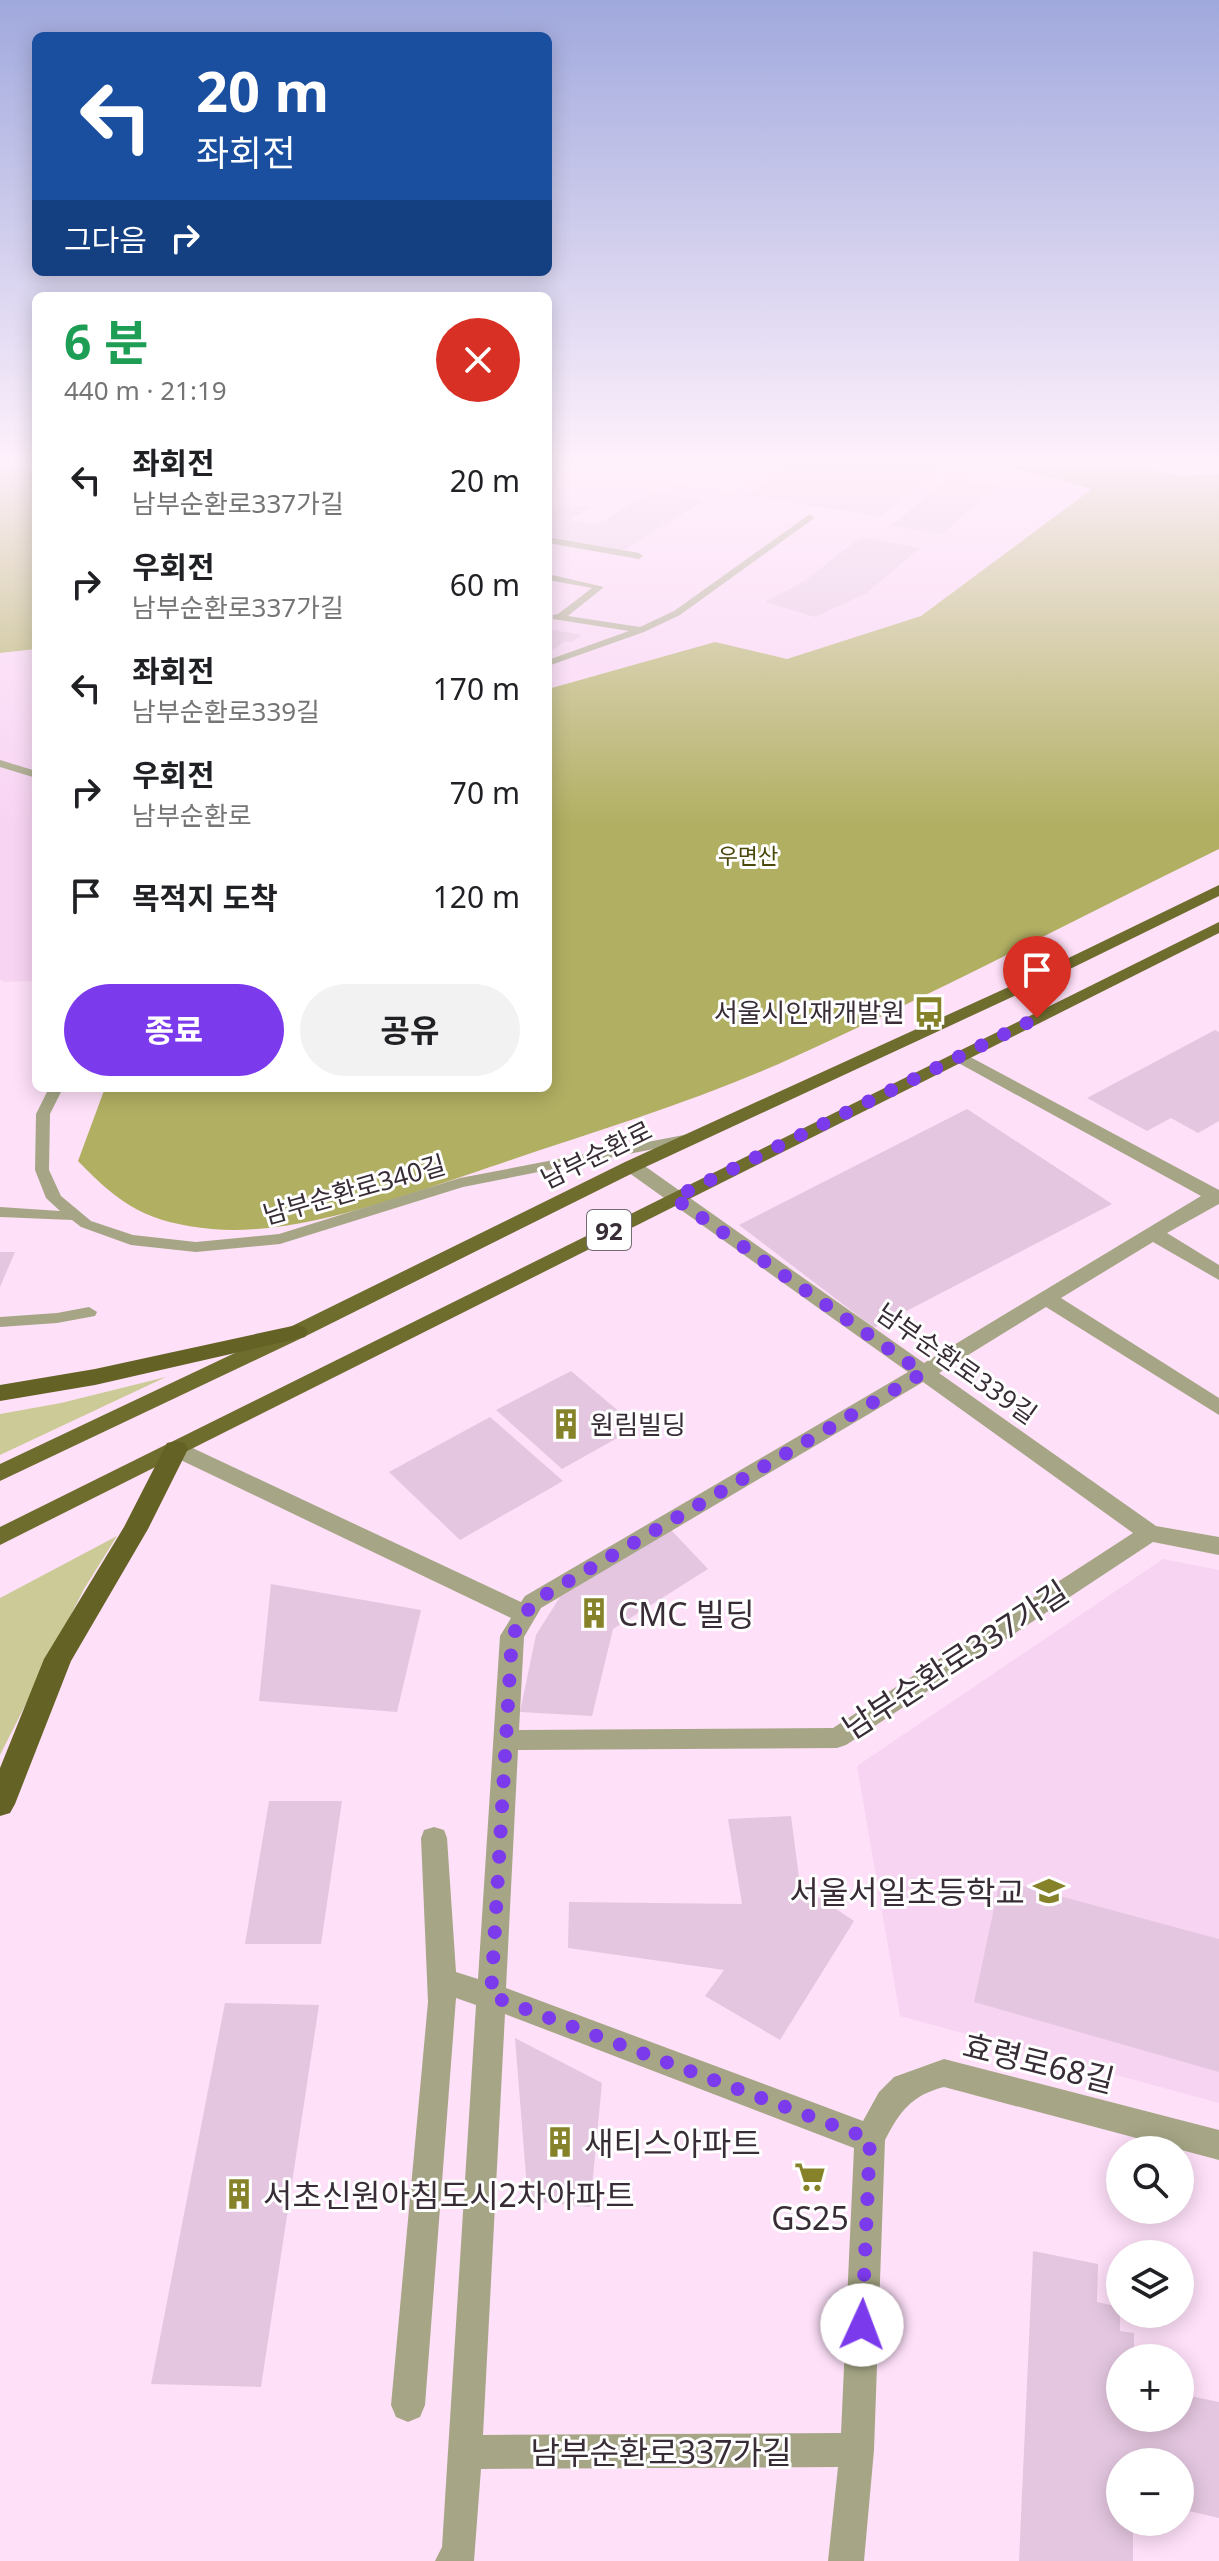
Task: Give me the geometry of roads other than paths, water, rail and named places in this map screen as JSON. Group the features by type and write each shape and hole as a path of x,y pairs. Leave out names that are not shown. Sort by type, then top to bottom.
{"highway":[{"path":"0,1393 95,1377 297,1332"},
{"path":"0,1804 58,1659 135,1529 176,1449"}],"main road":[{"name":"남부순환로","path":"0,1473 297,1332 632,1166 1019,988 1219,890"},
{"name":"92","path":"0,1537 1219,927"}],"street":[{"path":"959,1056 1216,1198"},
{"name":"남부순환로339길","path":"632,1166 1150,1533 1219,1546"},
{"path":"453,2561 459,2554 512,1636 533,1602 1216,1198"},
{"path":"1153,1233 1219,1274"},
{"path":"1046,1298 1219,1408"},
{"path":"176,1449 525,1614"},
{"name":"남부순환로337가길","path":"506,1740 837,1738 1150,1533"},
{"path":"408,2405 442,2002 434,1838 442,1981 491,1996 870,2139 857,2450 846,2561"},
{"name":"효령로68길","path":"870,2139 889,2100 912,2080 944,2073 1219,2145"},
{"name":"남부순환로337가길","path":"465,2452 857,2450"}],"lane":[{"path":"553,617 599,587 591,586"},
{"path":"552,662 641,630 677,613 715,586"},
{"path":"553,617 641,630"},
{"path":"0,763 32,774"},
{"name":"남부순환로340길","path":"54,1092 43,1114 42,1170 54,1198 86,1224 131,1240 183,1246 280,1239 460,1183 695,1137"},
{"path":"0,1212 76,1217"},
{"path":"0,1322 89,1312"}],"place":[{"name":"서울시인재개발원","path":"929,1012"},
{"name":"원림빌딩","path":"566,1424"},
{"name":"CMC 빌딩","path":"594,1613"},
{"name":"서울서일초등학교","path":"1049,1891"},
{"name":"새티스아파트","path":"560,2142"},
{"name":"GS25","path":"810,2177"},
{"name":"서초신원아침도시2차아파트","path":"239,2194"}],"park label":[{"name":"우면산","path":"748,855"}]}
